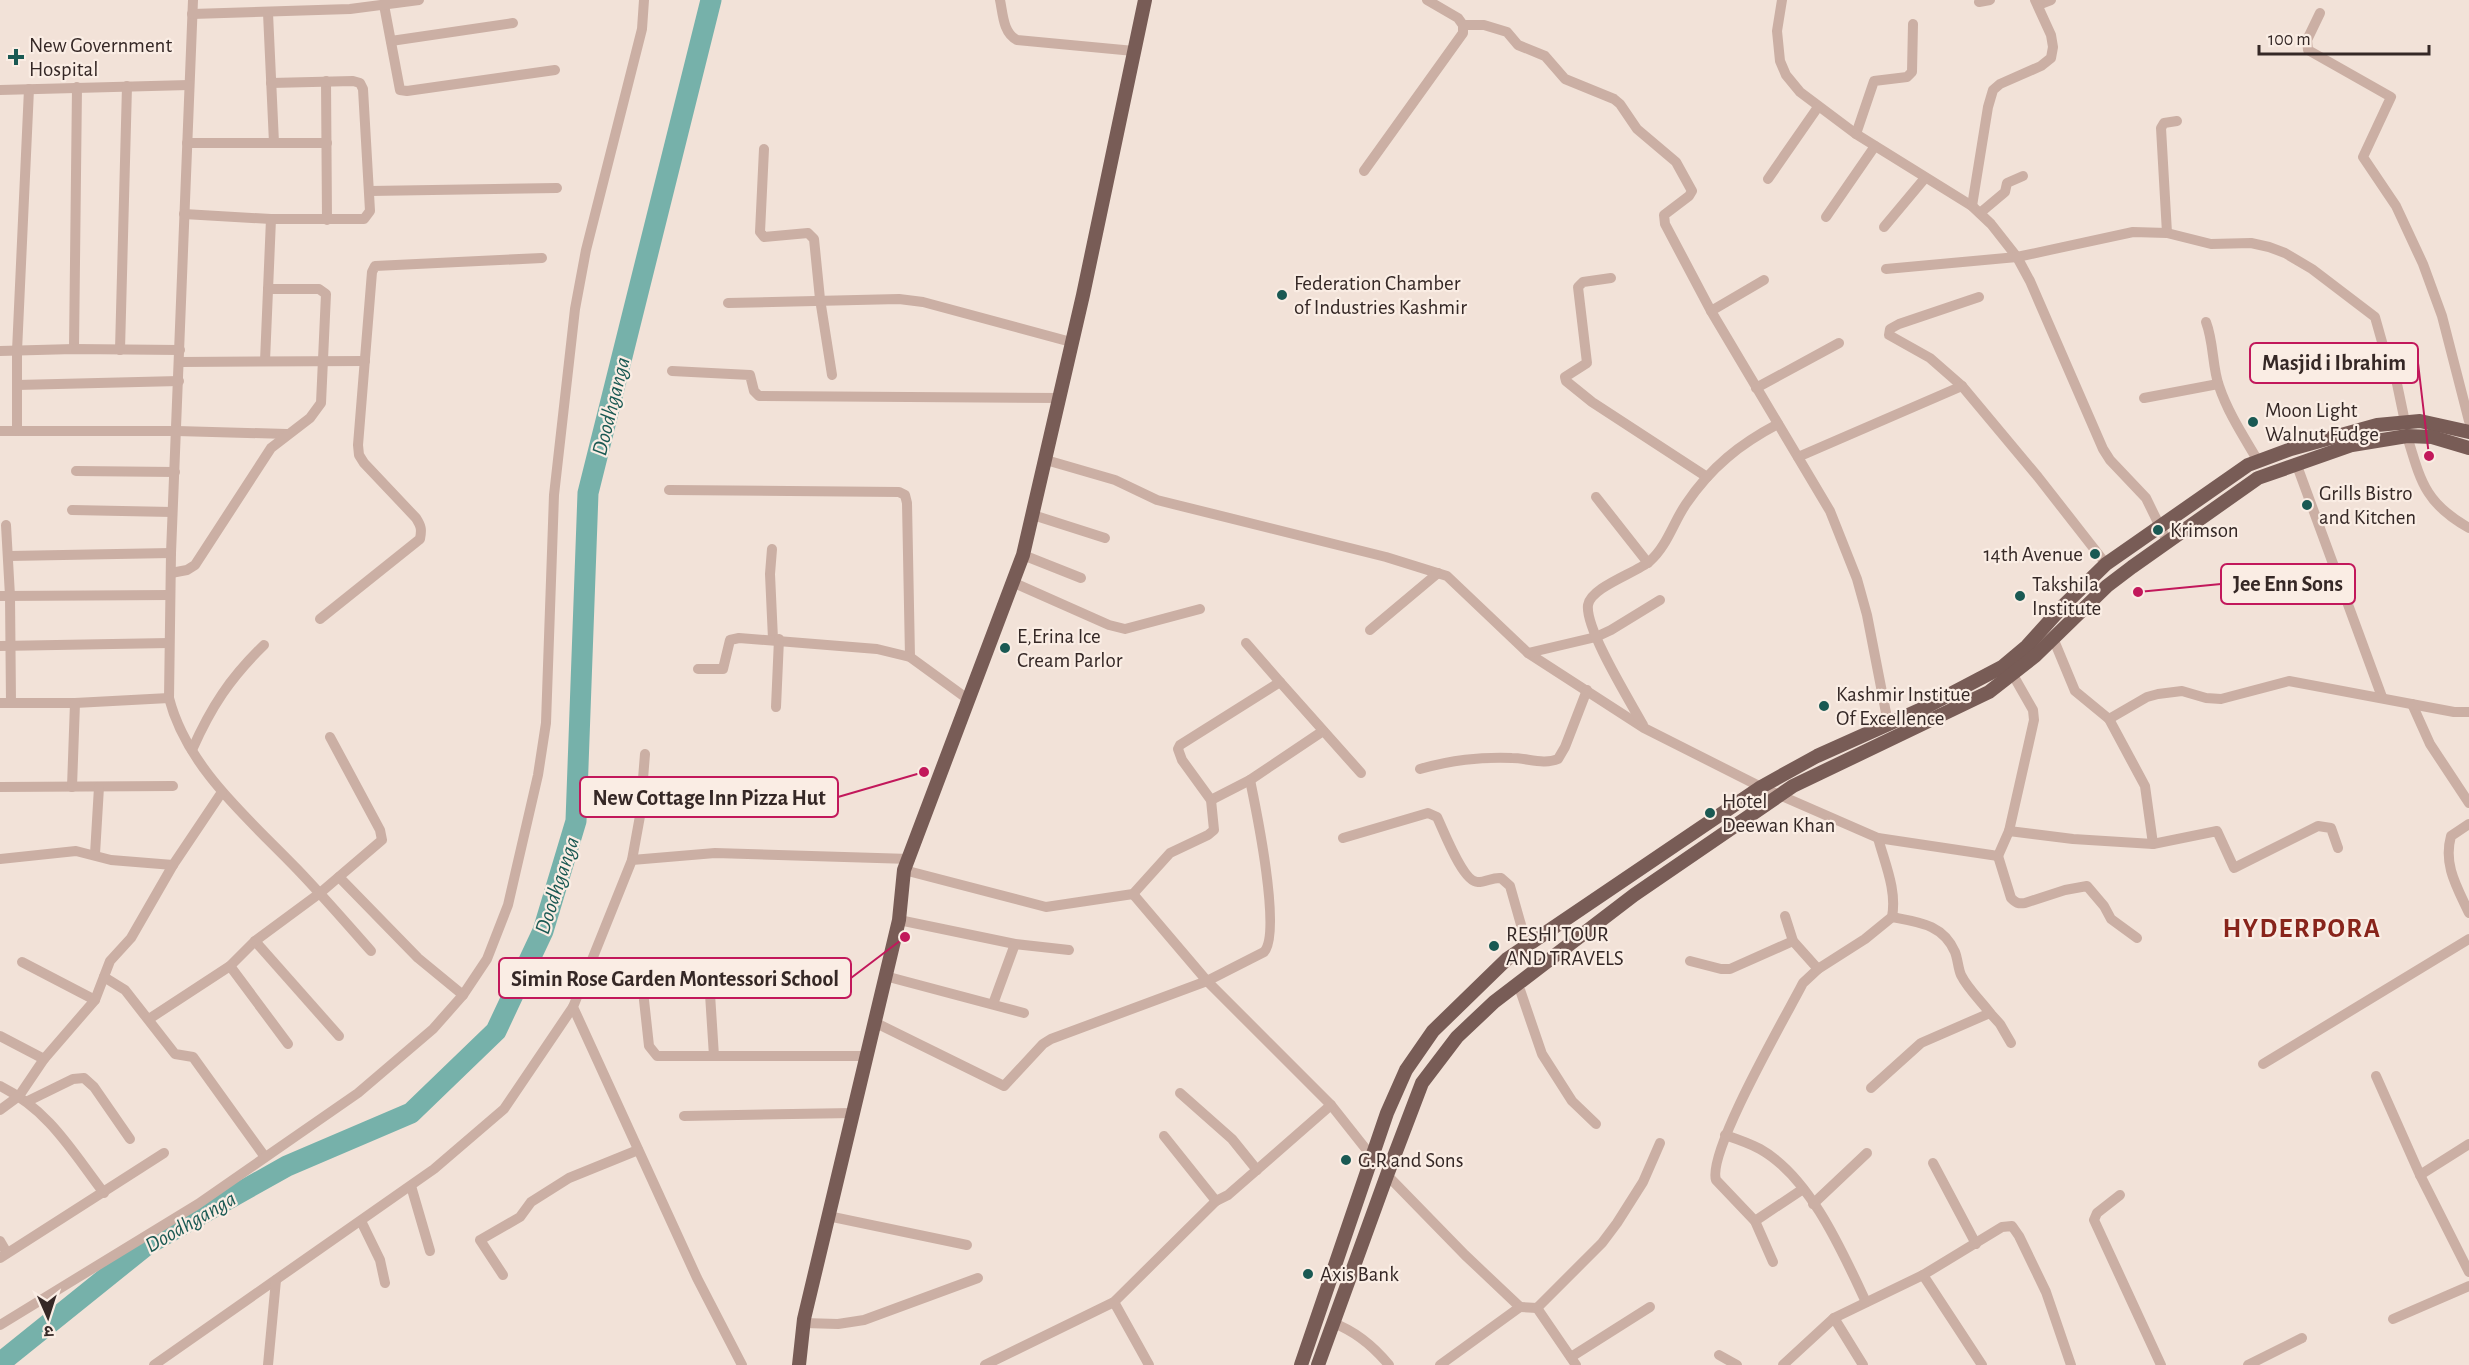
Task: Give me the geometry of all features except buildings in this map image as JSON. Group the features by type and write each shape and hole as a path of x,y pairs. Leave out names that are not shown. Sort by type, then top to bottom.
{"main road":[{"path":"799,1365 804,1323 899,920 907,865 931,794 1023,555 1046,460 1144,0"},
{"path":"1318,1365 1386,1174 1422,1083 1457,1037 1494,1002 1634,895 1793,786 1989,693 2013,675 2108,586 2167,541 2258,478 2406,429 2420,422 2469,432"},
{"path":"1301,1365 1387,1113 1406,1070 1433,1031 1507,959 1761,787 1816,756 1959,690 2002,667 2027,646 2064,605 2106,564 2258,461 2377,425 2406,429 2469,448"}],"street":[{"path":"193,0 172,512 169,698 175,721 192,750 222,792 320,893 371,951"},
{"path":"192,14 268,13 349,4 384,5 419,0"},
{"path":"0,1325 189,1210 358,1093 433,1029 463,995 488,959 508,905 538,775 546,723 554,495 575,309 586,250 642,29 644,0"},
{"path":"1000,0 1007,31 1010,37 1017,40 1134,51"},
{"path":"1364,171 1462,33 1463,25 1458,18 1426,0"},
{"path":"1782,0 1777,31 1780,61 1793,85 1818,107 1856,134 1976,210 2017,257 2030,281 2103,449 2110,460 2146,498 2167,541"},
{"path":"1976,210 1988,107 1993,90 2000,84 2042,66 2050,58 2053,47 2037,3 2051,0"},
{"path":"384,5 400,90 407,91 555,70"},
{"path":"268,13 274,143"},
{"path":"2320,13 2307,40 2308,50 2391,97 2363,157 2396,206 2423,264 2442,316 2469,421"},
{"path":"391,41 513,23"},
{"path":"1856,134 1874,81 1907,77 1912,72 1914,24"},
{"path":"1463,25 1484,25 1507,32 1518,45 1545,57 1565,78 1614,99 1637,129 1676,162 1692,191 1689,196 1664,215 1663,220 1711,311 1830,511 1857,579 1868,615 1888,723"},
{"path":"184,214 327,220 364,219 370,211 363,89 360,83 326,81 271,83"},
{"path":"326,81 327,220"},
{"path":"120,350 127,86"},
{"path":"0,90 189,86"},
{"path":"74,349 77,87"},
{"path":"17,431 17,351 29,89"},
{"path":"1768,179 1818,107"},
{"path":"2167,233 2161,128 2164,123 2177,122"},
{"path":"187,143 327,143"},
{"path":"1826,217 1875,146"},
{"path":"764,149 761,236 768,238 808,233 812,235 832,375"},
{"path":"1976,210 2005,192 2007,183 2023,176"},
{"path":"1884,227 1924,178"},
{"path":"370,191 557,188"},
{"path":"265,361 271,219"},
{"path":"1886,269 2017,257 2133,232 2167,233 2197,242 2217,244 2251,243 2277,250 2312,269 2371,312 2378,323 2384,349 2396,379 2416,468 2430,497 2446,515 2469,528"},
{"path":"320,619 420,538 422,532 416,518 359,455 372,272 375,266 542,258"},
{"path":"1611,278 1583,282 1578,287 1587,363 1565,377 1566,381 1592,402 1707,477"},
{"path":"1711,311 1764,280"},
{"path":"171,573 187,570 195,565 271,448 317,411 321,403 326,294 323,290 268,289"},
{"path":"1979,297 1899,324 1888,331 1893,338 1930,357 1962,386 2038,477 2106,564"},
{"path":"728,303 899,298 1071,342"},
{"path":"2206,322 2211,335 2218,384 2258,461"},
{"path":"1756,388 1839,344"},
{"path":"0,351 120,350 265,361 365,361"},
{"path":"672,371 750,375 753,391 759,396 1059,398"},
{"path":"17,385 179,381"},
{"path":"2144,398 2218,384"},
{"path":"1798,457 1962,386"},
{"path":"1644,728 1596,637 1588,611 1592,596 1648,563 1659,552 1687,503 1707,477 1733,450 1778,424"},
{"path":"0,431 177,431 287,434"},
{"path":"1046,460 1115,480 1163,502 1386,557 1438,573 1459,586 1528,653 1644,728 1761,787 1878,838 1998,856"},
{"path":"2296,464 2382,697"},
{"path":"76,471 175,472"},
{"path":"669,490 899,492 905,495 910,657"},
{"path":"1596,497 1648,563"},
{"path":"72,510 172,512"},
{"path":"1033,515 1105,538"},
{"path":"6,525 9,556 5,596 5,703 75,704 169,698"},
{"path":"772,549 770,574 776,639 776,707"},
{"path":"9,556 171,553"},
{"path":"1023,555 1082,578"},
{"path":"1370,630 1438,573"},
{"path":"1012,582 1109,625 1125,628 1200,609"},
{"path":"5,596 170,595"},
{"path":"1528,653 1596,637 1660,600"},
{"path":"2053,638 2075,691 2109,719 2145,786 2153,844"},
{"path":"698,669 723,669 730,640 734,639 776,639 877,649 910,657 969,700"},
{"path":"6,646 170,643"},
{"path":"1246,643 1361,773"},
{"path":"192,750 204,721 220,693 240,668 264,645"},
{"path":"2013,675 2033,710 2034,720 2009,831 1998,856 2011,898 2019,904 2087,886 2104,906 2111,919 2137,938"},
{"path":"2109,719 2146,697 2158,694 2182,691 2206,698 2221,699 2289,681 2454,712 2469,712"},
{"path":"632,860 715,853 907,865 1046,907 1133,894 1170,853 1214,830 1211,800 1182,760 1178,749 1180,745 1280,682"},
{"path":"1420,769 1452,760 1510,758 1547,762 1558,759 1565,747 1587,690"},
{"path":"72,788 75,704"},
{"path":"2412,704 2430,744 2469,803"},
{"path":"1211,800 1250,780 1323,731"},
{"path":"149,1018 230,966 255,941 320,893 382,840 382,836 330,737"},
{"path":"154,1365 434,1169 504,1109 573,1007 632,860 640,816 645,754"},
{"path":"874,1022 1004,1086 1043,1044 1051,1039 1207,981 1256,957 1269,947 1270,928 1263,849 1250,780"},
{"path":"0,787 172,786"},
{"path":"95,854 99,787"},
{"path":"24,1099 44,1059 95,1000 110,961 132,938 173,865 222,792"},
{"path":"1343,838 1428,813 1433,814 1437,817 1468,877 1477,883 1496,877 1501,878 1510,886 1527,946"},
{"path":"2469,824 2451,836 2447,849 2450,872 2469,913"},
{"path":"2009,831 2073,839 2153,844 2217,831 2234,868 2319,826 2331,828 2338,849"},
{"path":"1773,1262 1755,1221 1716,1180 1716,1167 1725,1135 1803,984 1818,969 1865,939 1892,917 1893,890 1878,838"},
{"path":"0,859 76,851 95,854 111,860 173,865"},
{"path":"339,877 418,958 463,995"},
{"path":"1133,894 1207,981 1331,1105 1373,1158"},
{"path":"1785,916 1793,941 1818,969"},
{"path":"1892,917 1925,923 1949,941 1956,954 1963,979 2000,1024 2011,1043"},
{"path":"899,920 1015,944 1069,950"},
{"path":"2263,1064 2469,939"},
{"path":"255,941 339,1036"},
{"path":"1690,961 1730,969 1793,941"},
{"path":"993,1004 1015,944"},
{"path":"22,962 95,1000"},
{"path":"230,966 288,1044"},
{"path":"885,976 1024,1013"},
{"path":"104,977 122,987 149,1018 175,1054 193,1057 265,1157"},
{"path":"1518,984 1542,1054 1572,1101 1596,1124"},
{"path":"710,994 714,1056"},
{"path":"644,1000 649,1046 653,1054 668,1056 866,1056"},
{"path":"573,1007 697,1278 742,1365"},
{"path":"1870,1088 1921,1043 1990,1013"},
{"path":"0,1036 44,1059"},
{"path":"2376,1076 2420,1175 2469,1272"},
{"path":"0,1110 73,1079 84,1078 94,1087 130,1139"},
{"path":"0,1086 24,1099 55,1128 104,1193"},
{"path":"1180,1093 1232,1139 1257,1170"},
{"path":"985,1365 1114,1302 1216,1201 1228,1195 1331,1105"},
{"path":"684,1116 853,1113"},
{"path":"1725,1135 1769,1155 1790,1173 1813,1204 1846,1260 1866,1302"},
{"path":"1164,1136 1216,1201"},
{"path":"1440,1365 1520,1307 1537,1308 1602,1243 1643,1182 1660,1143"},
{"path":"2420,1175 2469,1144"},
{"path":"503,1275 480,1240 520,1217 531,1202 569,1178 638,1150"},
{"path":"0,1241 3,1255 164,1154"},
{"path":"1813,1204 1867,1154"},
{"path":"1933,1163 1976,1244"},
{"path":"1386,1174 1465,1255 1520,1307"},
{"path":"411,1185 430,1251"},
{"path":"1755,1221 1803,1189"},
{"path":"2120,1195 2097,1213 2094,1220 2161,1365"},
{"path":"828,1216 967,1245"},
{"path":"361,1221 380,1260 385,1283"},
{"path":"1783,1365 1834,1318 1923,1275 2002,1227 2012,1226 2046,1293 2071,1365"},
{"path":"1923,1275 1982,1365"},
{"path":"804,1323 838,1324 864,1320 978,1278"},
{"path":"268,1365 276,1280"},
{"path":"2393,1318 2469,1286"},
{"path":"1114,1302 1149,1365"},
{"path":"1537,1308 1574,1361 1650,1307"},
{"path":"1834,1318 1863,1365"},
{"path":"1333,1323 1345,1327 1364,1341 1389,1365"},
{"path":"2248,1365 2302,1338"},
{"path":"1719,1355 1737,1365"}],"waterway":[{"name":"Doodhganga","path":"0,1363 148,1244 287,1166 411,1113 496,1031 543,931 576,821 588,493 711,0"}],"place":[{"name":"New Government Hospital","path":"16,57"},
{"name":"Federation Chamber of Industries Kashmir","path":"1282,295"},
{"name":"Moon Light Walnut Fudge","path":"2253,422"},
{"name":"Masjid i Ibrahim","path":"2429,456"},
{"name":"Grills Bistro and Kitchen","path":"2307,505"},
{"name":"Krimson","path":"2158,530"},
{"name":"14th Avenue","path":"2095,554"},
{"name":"Jee Enn Sons","path":"2138,592"},
{"name":"Takshila Institute","path":"2020,596"},
{"name":"E,Erina Ice Cream Parlor","path":"1005,648"},
{"name":"Kashmir Institue Of Excellence","path":"1824,706"},
{"name":"New Cottage Inn Pizza Hut","path":"924,772"},
{"name":"Hotel Deewan Khan","path":"1710,813"},
{"name":"Simin Rose Garden Montessori School","path":"905,937"},
{"name":"RESHI TOUR AND TRAVELS","path":"1494,946"},
{"name":"G.R and Sons","path":"1346,1160"},
{"name":"Axis Bank","path":"1308,1274"}],"district":[{"name":"HYDERPORA","path":"2302,928"}]}
